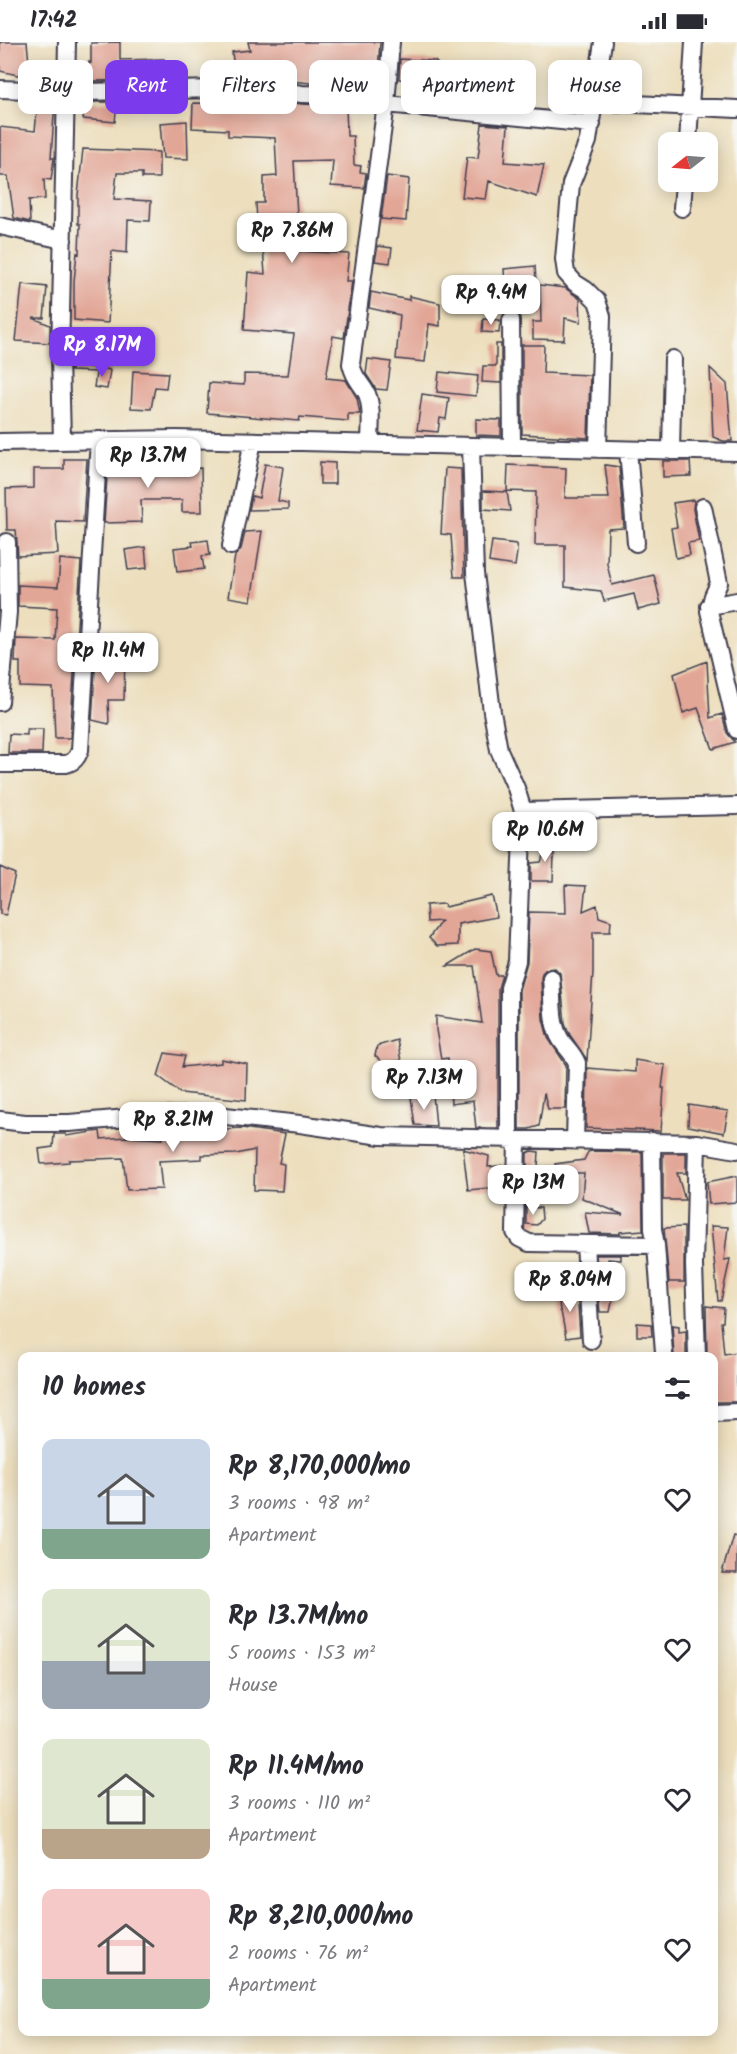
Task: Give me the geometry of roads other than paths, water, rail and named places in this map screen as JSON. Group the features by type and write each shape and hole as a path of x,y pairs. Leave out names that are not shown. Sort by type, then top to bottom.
{"street":[{"path":"67,60 68,42"},
{"path":"389,67 391,42"},
{"path":"601,60 603,42"},
{"path":"689,132 694,42"},
{"path":"93,92 259,88 309,94"},
{"path":"0,89 18,89"},
{"path":"389,104 592,124"},
{"path":"642,104 737,109"},
{"path":"62,441 60,357 66,114"},
{"path":"370,443 369,402 366,392 354,375 351,364 385,114"},
{"path":"593,114 588,141 572,184 564,259 566,273 597,301 602,316 598,449"},
{"path":"682,208 683,192"},
{"path":"0,226 63,240"},
{"path":"511,320 512,447"},
{"path":"671,451 673,359"},
{"path":"0,442 176,439 737,452"},
{"path":"0,764 66,765 78,757 99,440"},
{"path":"231,546 253,441"},
{"path":"471,446 475,573 492,712 499,750 516,788 523,811 517,961 509,988 515,1232 519,1238 529,1243 656,1245"},
{"path":"628,450 636,543"},
{"path":"703,507 719,583 709,606 737,730"},
{"path":"0,702 8,612 7,542"},
{"path":"709,606 737,601"},
{"path":"523,811 737,806"},
{"path":"551,978 556,1027 560,1038 574,1054 578,1063 575,1141"},
{"path":"0,1120 24,1123 69,1123 151,1116 216,1115 381,1136 652,1141 697,1143 737,1150"},
{"path":"652,1141 653,1229 664,1352"},
{"path":"697,1143 694,1265 697,1352"},
{"path":"585,1244 591,1340"},
{"path":"718,1413 737,1412"}]}
